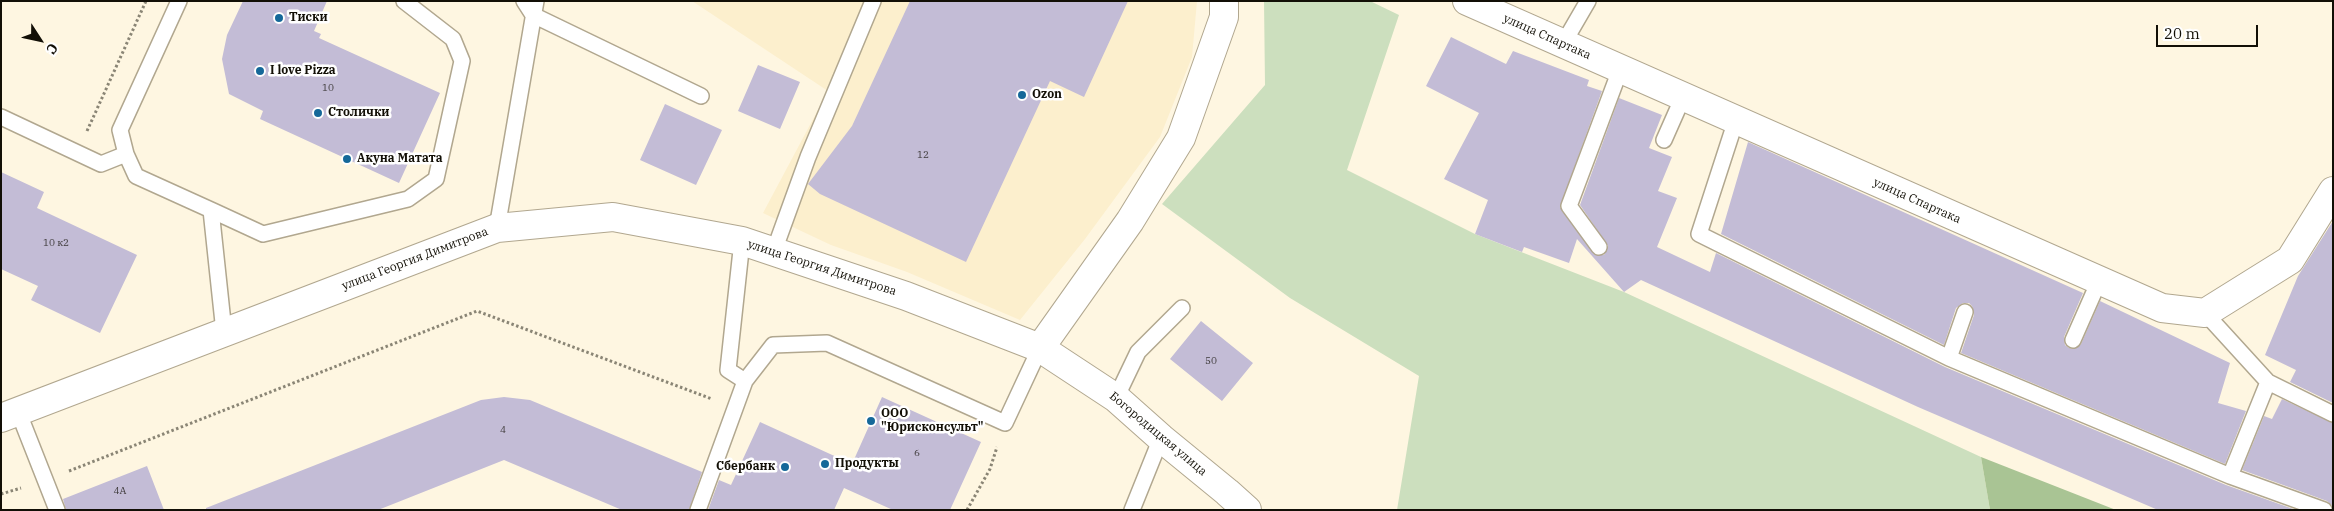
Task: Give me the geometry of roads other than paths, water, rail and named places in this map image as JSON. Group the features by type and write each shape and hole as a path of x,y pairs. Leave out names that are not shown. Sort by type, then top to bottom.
{"street":[{"path":"1040,348 1130,220 1181,138 1224,17 1224,1"},
{"name":"улица Спартака","path":"1478,4 1620,70 2162,308 2205,313"},
{"path":"2205,313 2290,260 2333,190"},
{"name":"улица Георгия Димитрова","path":"10,415 497,228 613,218 742,241 906,296 1040,348"},
{"name":"Богородицкая улица","path":"1040,348 1116,398 1231,504"}],"lane":[{"path":"179,1 120,130 126,154 136,176 264,234 408,199 436,179 462,60 453,39 404,1"},
{"path":"524,1 701,96"},
{"path":"774,251 808,157 874,1"},
{"path":"1563,44 1588,1"},
{"path":"497,228 534,8"},
{"path":"1599,247 1568,206 1620,70"},
{"path":"1664,140 1683,97"},
{"path":"1,117 101,164 126,154"},
{"path":"1736,120 1699,234 1948,358 2230,476 2324,510"},
{"path":"211,210 224,332"},
{"path":"742,241 728,370 745,381"},
{"path":"2073,340 2099,281"},
{"path":"1116,398 1138,352 1182,308"},
{"path":"1948,358 1966,312"},
{"path":"2205,313 2268,382 2333,414"},
{"path":"698,510 745,381 773,345 828,343 1005,423 1040,348"},
{"path":"2230,476 2268,382"},
{"path":"10,415 45,480 57,510"},
{"path":"1132,510 1161,438"}],"place":[{"name":"Тиски","path":"279,18"},
{"name":"I love Pizza","path":"260,71"},
{"name":"Ozon","path":"1022,95"},
{"name":"Столички","path":"318,113"},
{"name":"Акуна Матата","path":"347,159"},
{"name":"ООО \"Юрисконсульт\"","path":"871,421"},
{"name":"Продукты","path":"825,464"},
{"name":"Сбербанк","path":"785,467"}]}
